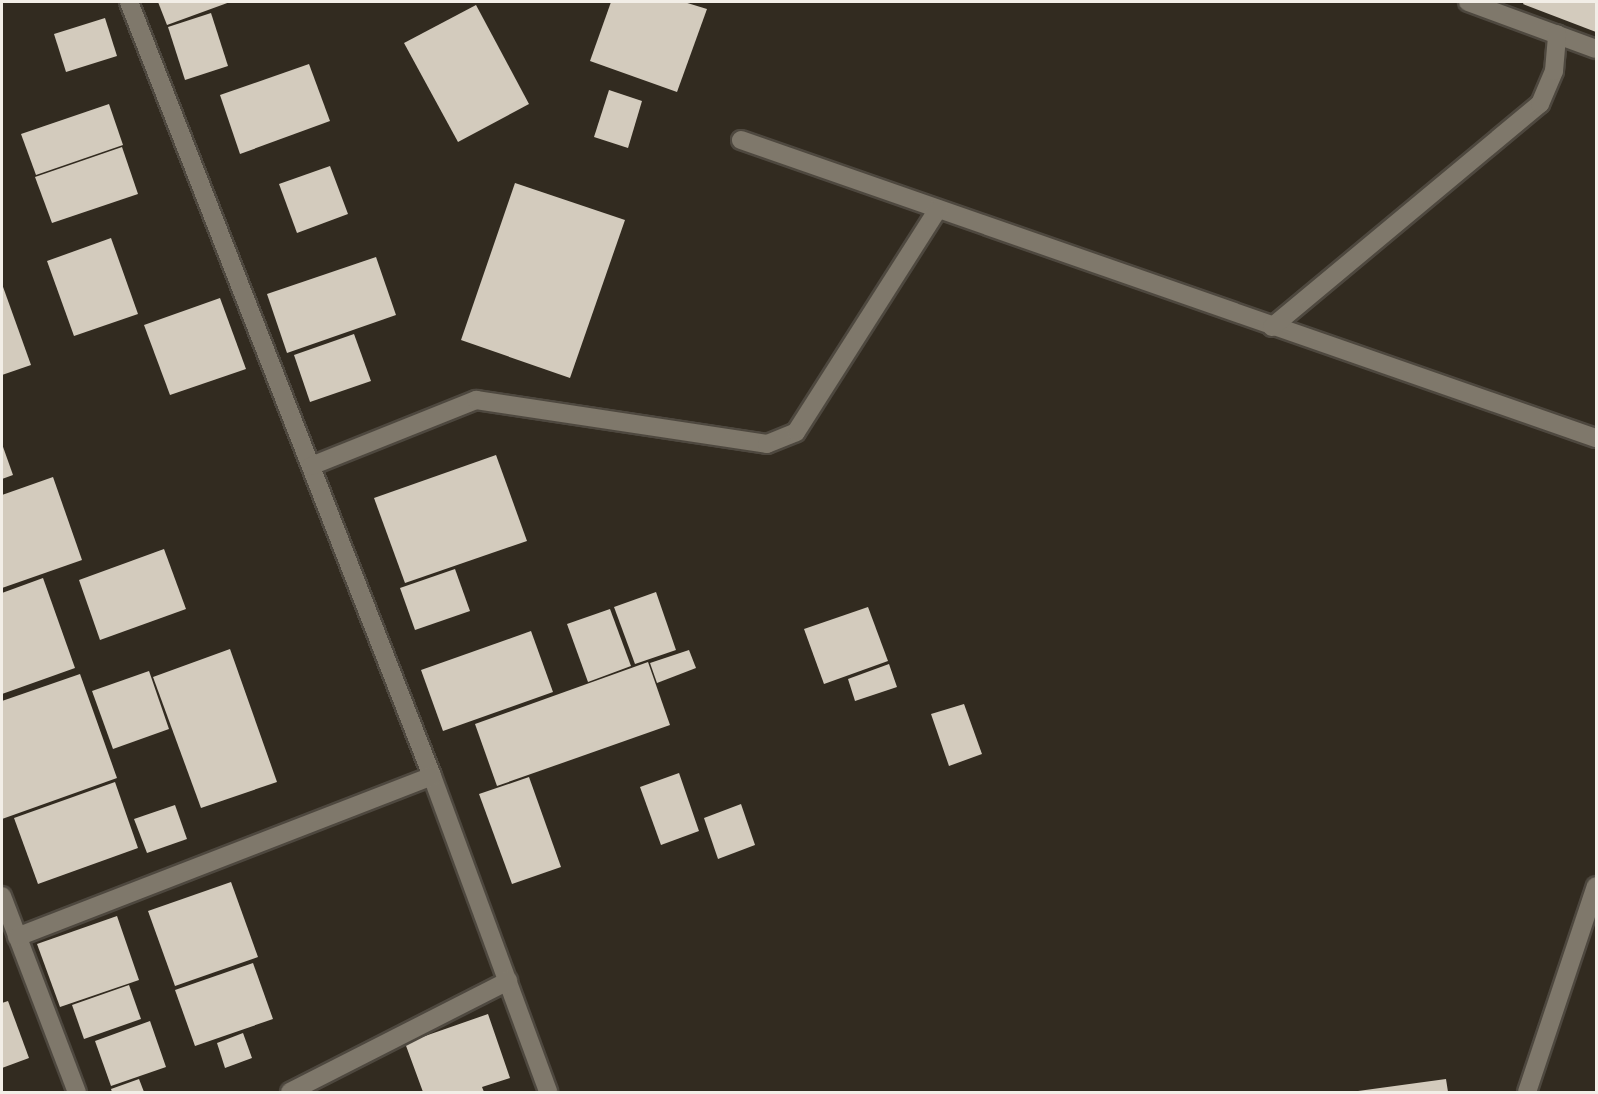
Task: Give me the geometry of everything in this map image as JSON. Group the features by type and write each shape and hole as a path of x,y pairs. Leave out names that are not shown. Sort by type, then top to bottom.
{"street":[{"path":"129,2 432,776 548,1092"},
{"path":"1468,2 1596,50"},
{"path":"1272,327 1540,104 1554,71 1557,34"},
{"path":"741,140 1272,327 1596,438"},
{"path":"311,466 476,400 767,444 796,432 938,209"},
{"path":"17,938 432,776"},
{"path":"1527,1092 1596,886"},
{"path":"2,896 77,1092"},
{"path":"290,1092 507,981"}],"building":[{"path":"158,2 230,2 167,25"},
{"path":"611,2 684,2 707,9 677,92 590,61"},
{"path":"1524,2 1596,2 1596,32 1523,4"},
{"path":"476,5 529,104 458,142 404,43"},
{"path":"211,13 228,66 185,80 168,27"},
{"path":"105,18 117,56 66,72 54,34"},
{"path":"309,64 330,121 240,154 220,95"},
{"path":"609,90 642,101 628,148 594,137"},
{"path":"109,104 123,145 36,175 21,134"},
{"path":"122,147 138,194 52,223 35,177"},
{"path":"330,166 348,214 297,233 279,184"},
{"path":"515,183 625,220 570,378 461,340"},
{"path":"111,238 138,314 74,336 47,261"},
{"path":"376,257 396,315 287,353 267,294"},
{"path":"2,284 31,365 2,375"},
{"path":"220,298 246,369 170,395 144,325"},
{"path":"354,334 371,381 310,402 294,355"},
{"path":"2,444 13,475 2,479"},
{"path":"496,455 527,541 405,583 374,498"},
{"path":"53,477 82,560 2,588 2,495"},
{"path":"164,549 186,609 100,640 79,580"},
{"path":"455,569 470,611 415,630 400,588"},
{"path":"43,578 75,668 2,694 2,593"},
{"path":"656,592 676,650 635,664 614,607"},
{"path":"868,607 888,661 824,684 804,629"},
{"path":"610,609 631,666 588,682 567,624"},
{"path":"531,631 553,692 443,731 421,670"},
{"path":"230,649 277,782 201,808 153,677"},
{"path":"689,650 696,668 657,683 650,663"},
{"path":"648,662 670,725 497,786 475,724"},
{"path":"889,664 897,687 855,701 848,679"},
{"path":"149,671 169,729 113,749 92,691"},
{"path":"80,674 117,778 2,819 2,701"},
{"path":"964,704 982,754 949,766 931,714"},
{"path":"679,773 699,831 661,845 640,787"},
{"path":"529,777 561,867 512,884 479,794"},
{"path":"115,782 138,848 38,884 14,818"},
{"path":"741,804 755,845 718,859 704,818"},
{"path":"175,805 187,839 147,853 134,819"},
{"path":"231,882 258,957 175,986 148,911"},
{"path":"117,916 139,980 60,1007 37,944"},
{"path":"253,963 273,1019 195,1046 175,990"},
{"path":"129,985 141,1019 84,1039 72,1005"},
{"path":"8,1001 29,1058 2,1068 2,1003"},
{"path":"488,1014 510,1078 482,1087 484,1092 423,1092 405,1043"},
{"path":"150,1021 166,1067 111,1086 95,1041"},
{"path":"243,1033 252,1058 225,1068 217,1043"},
{"path":"139,1079 144,1092 112,1092 111,1089"},
{"path":"1446,1079 1448,1092 1358,1092 1358,1091"}]}
